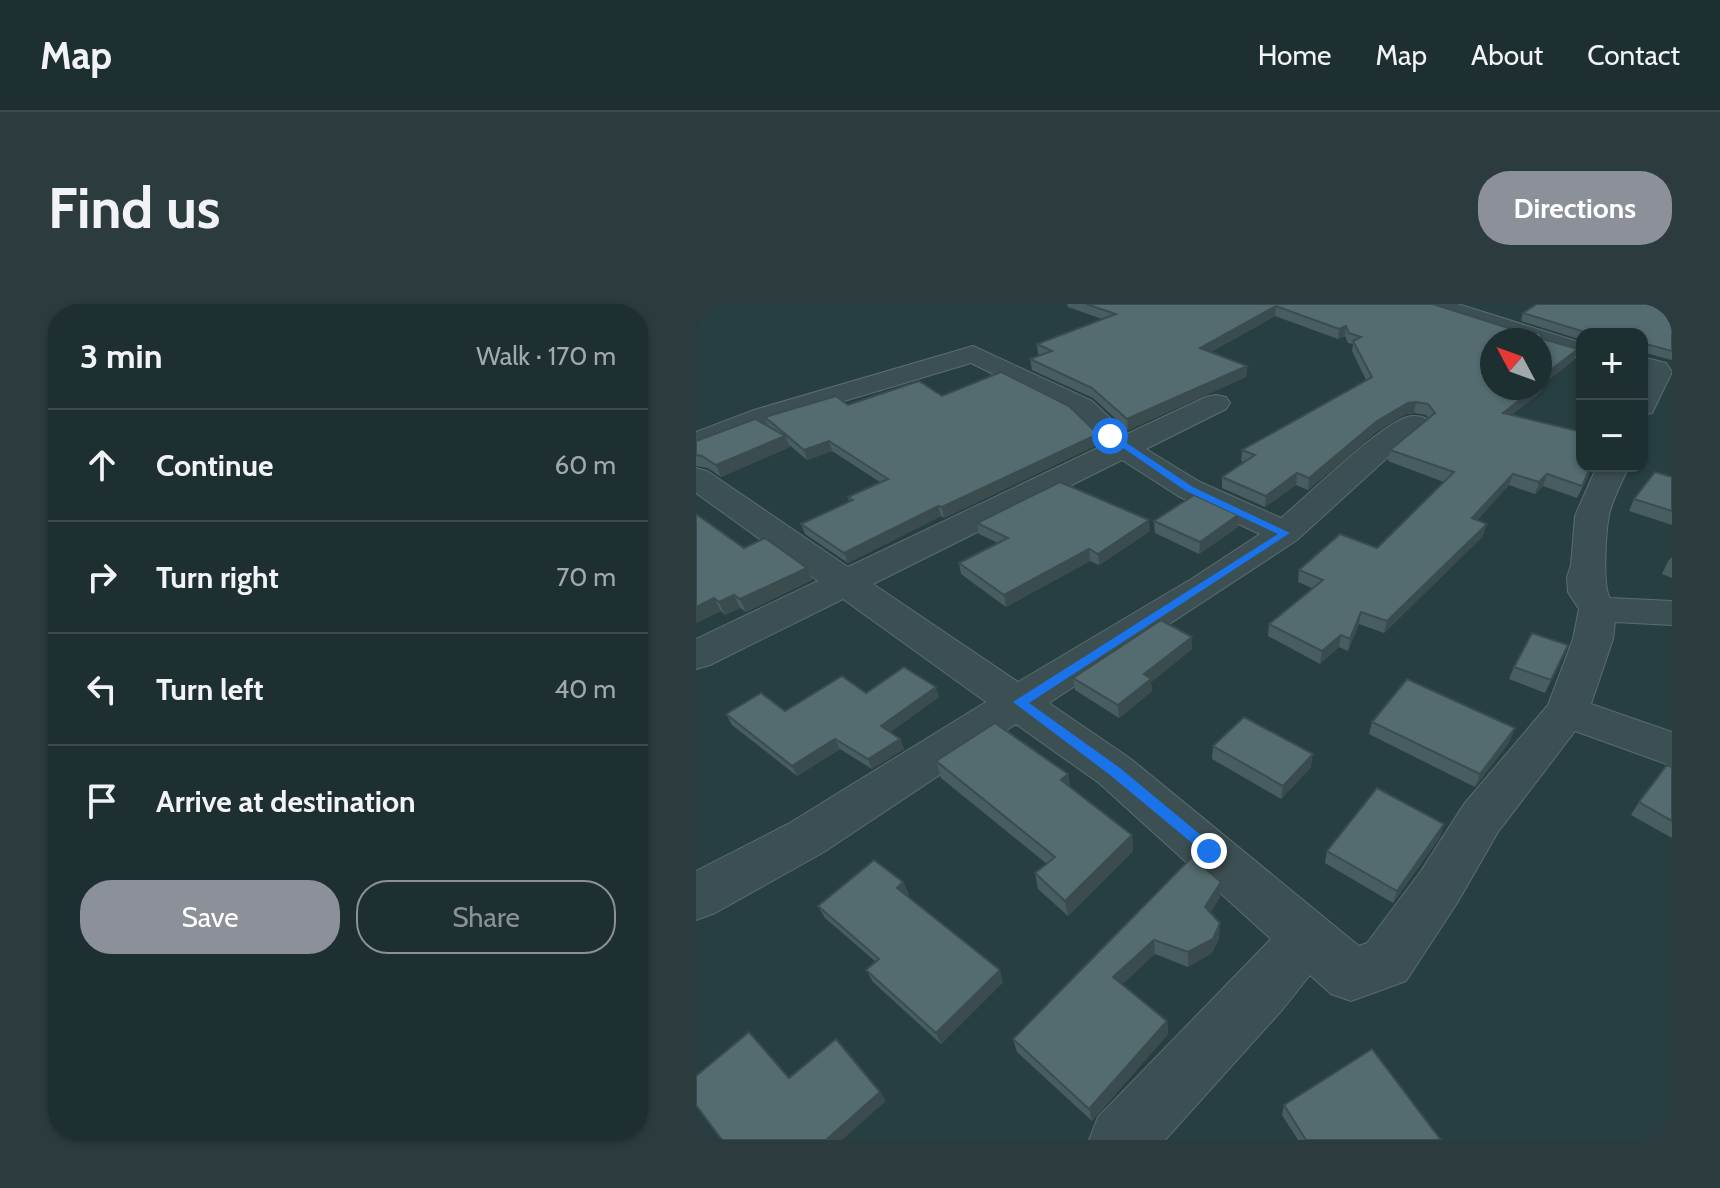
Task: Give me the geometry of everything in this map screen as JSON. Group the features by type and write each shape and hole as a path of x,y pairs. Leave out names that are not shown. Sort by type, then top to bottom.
{"street":[{"path":"1434,304 1576,349"},
{"path":"1474,315 1503,304"},
{"path":"696,442 778,412 973,354 1082,407 1124,448 1189,489 1285,533"},
{"path":"1646,400 1659,373 1657,368"},
{"path":"696,655 1216,403"},
{"path":"696,897 806,838 1285,533 1367,460 1415,424"},
{"path":"696,478 1115,771 1351,975 1386,963 1439,887 1481,818 1532,751 1567,712 1593,639 1598,609 1587,592 1585,577 1592,516 1610,472"},
{"path":"1598,609 1672,613"},
{"path":"1567,712 1672,749"},
{"path":"1121,1140 1262,991 1306,938"}],"building":[{"path":"1086,304 1433,304 1508,328 1480,328 1480,400 1520,400 1503,413 1576,431 1576,472 1588,472 1582,486 1547,474 1539,482 1513,474 1472,518 1487,524 1387,621 1361,612 1350,639 1341,635 1322,651 1269,624 1323,580 1299,570 1340,534 1377,548 1454,472 1390,450 1435,413 1428,404 1408,403 1377,421 1309,478 1297,473 1266,496 1222,477 1255,455 1242,450 1372,377 1353,341 1361,337 1349,333 1346,326 1339,329 1276,306 1200,348 1247,366 1127,419 1092,388 1030,359 1052,351 1037,344 1116,314"},
{"path":"1537,304 1672,304 1672,351 1648,345 1648,328 1576,329 1523,313"},
{"path":"1552,342 1576,351 1552,369"},
{"path":"1001,372 1069,406 1098,434 942,507 938,506 844,553 801,524 853,500 848,497 888,479 829,441 804,450 765,417 836,396 848,405 919,381 942,396"},
{"path":"755,419 785,436 716,465 696,455 696,441"},
{"path":"1655,472 1672,477 1672,511 1634,499"},
{"path":"1060,482 1149,520 1098,554 1089,549 1004,595 959,563 1008,538 977,523"},
{"path":"1194,495 1238,515 1200,542 1154,521"},
{"path":"696,514 744,548 765,538 807,568 740,599 734,595 719,602 714,598 696,607"},
{"path":"1161,620 1192,637 1144,674 1151,679 1118,705 1073,678"},
{"path":"1532,633 1568,645 1551,680 1514,667"},
{"path":"904,667 936,687 881,726 900,739 868,759 835,739 792,766 726,714 761,693 785,711 842,676 866,693"},
{"path":"1407,679 1515,728 1480,774 1372,722"},
{"path":"1244,717 1313,754 1283,786 1213,746"},
{"path":"995,723 1068,774 1061,780 1132,835 1065,901 1035,873 1055,857 936,761"},
{"path":"1667,765 1672,767 1672,821 1639,802"},
{"path":"1377,788 1444,824 1397,891 1327,851"},
{"path":"1192,857 1221,882 1205,907 1220,923 1213,939 1188,952 1154,940 1113,977 1167,1021 1089,1109 1013,1039"},
{"path":"874,860 903,882 897,888 1000,970 936,1033 866,970 879,959 818,906"},
{"path":"749,1032 789,1078 836,1039 880,1092 826,1140 722,1140 696,1105 696,1076"},
{"path":"1372,1049 1441,1140 1306,1140 1284,1105"}],"route":[{"path":"1110,436 1189,489 1285,533 1020,702 1115,771 1209,851"}]}
